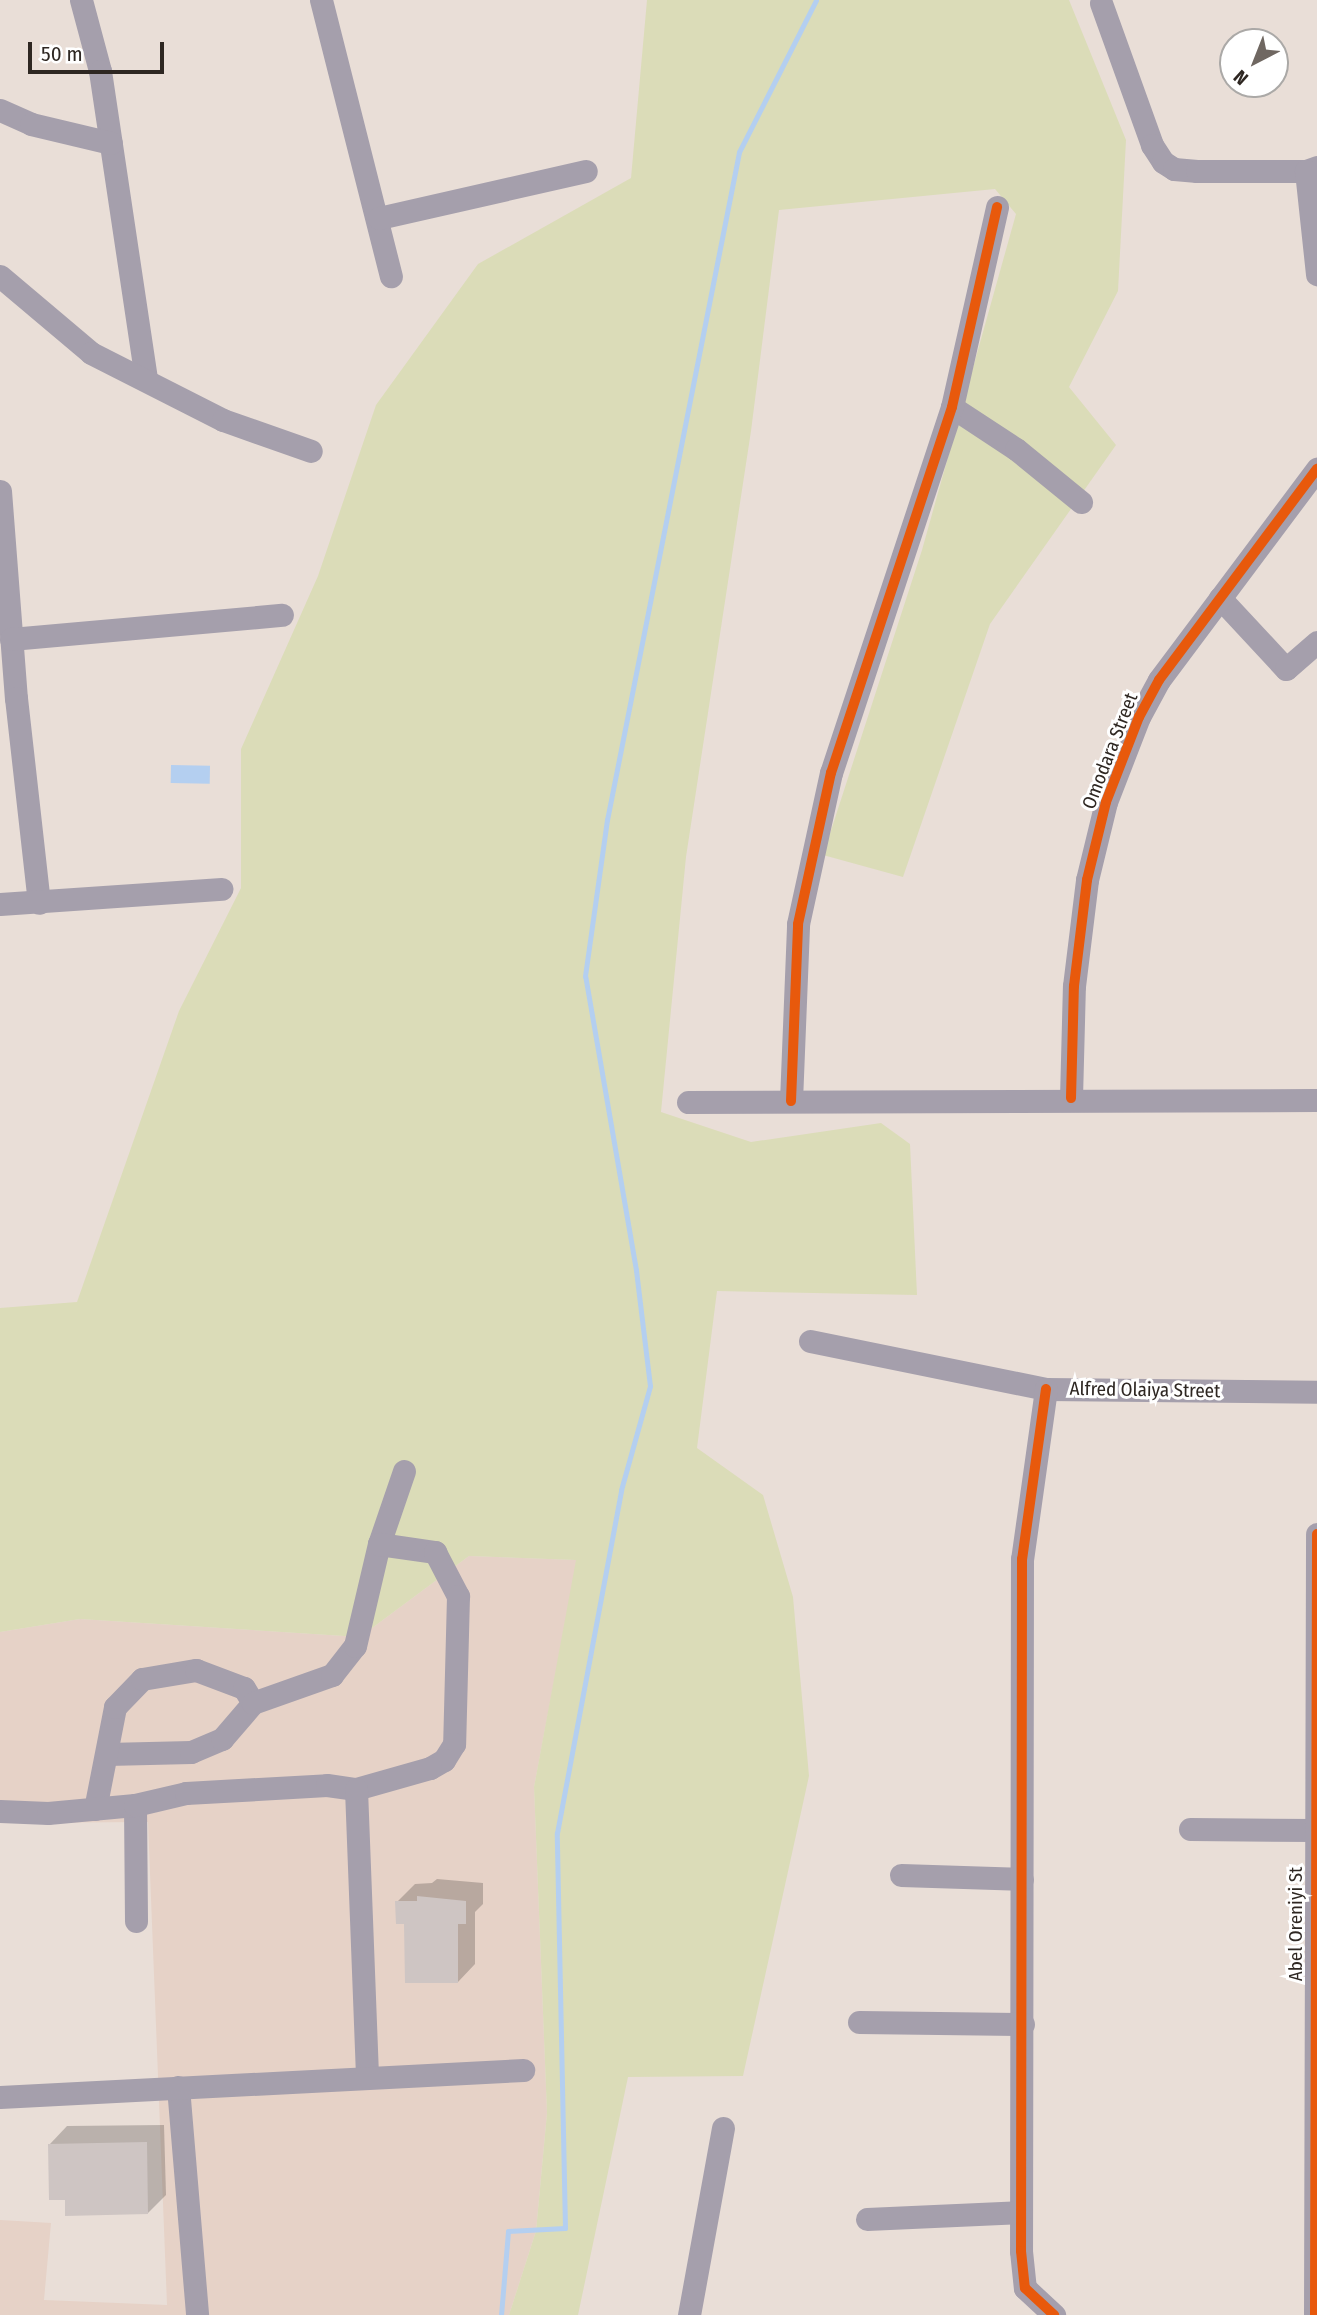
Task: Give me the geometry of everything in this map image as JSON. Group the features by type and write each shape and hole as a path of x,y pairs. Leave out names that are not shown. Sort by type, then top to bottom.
{"street":[{"path":"81,0 100,71 146,380"},
{"path":"321,0 379,218 391,276"},
{"path":"1101,3 1152,145 1163,162 1174,169 1197,171 1312,169 1317,274"},
{"path":"0,110 31,124 111,143"},
{"path":"379,218 586,171"},
{"path":"791,1101 798,924 831,773 952,407 997,207"},
{"path":"0,276 91,353 223,420 311,451"},
{"path":"952,407 1016,449 1081,502"},
{"name":"Omodara Street","path":"1071,1098 1079,932 1106,802 1139,717 1159,680 1317,469"},
{"path":"0,491 11,639 8,699 39,903"},
{"path":"1220,598 1287,669 1317,642"},
{"path":"11,639 282,615"},
{"path":"0,904 221,889"},
{"path":"688,1101 1071,1098 1317,1100"},
{"name":"Alfred Olaiya Street","path":"810,1341 1046,1389 1317,1392"},
{"path":"1046,1389 1022,1559 1021,2212 1025,2288 1048,2314"},
{"path":"107,1754 191,1752 222,1739 253,1703 332,1675 355,1646 379,1544 404,1471"},
{"name":"Abel Oreniyi St","path":"1315,2315 1314,1830 1317,1534"},
{"path":"0,1811 95,1809 135,1805 186,1793 327,1785 356,1788 430,1768 444,1760 454,1744 458,1596 435,1552 379,1544"},
{"path":"95,1809 115,1707 142,1679 196,1670 244,1688 253,1703"},
{"path":"356,1788 367,2076"},
{"path":"135,1805 136,1920"},
{"path":"1190,1829 1314,1830"},
{"path":"901,1875 1022,1879"},
{"path":"859,2022 1023,2024"},
{"path":"0,2097 523,2070"},
{"path":"178,2087 197,2315"},
{"path":"689,2315 723,2128"},
{"path":"867,2219 1021,2212"}],"shaded area":[{"path":"469,1556 577,1560 534,1787 547,2113 536,2231 509,2315 0,2315 0,2220 51,2223 44,2300 167,2305 148,1822 0,1823 0,1632 80,1619 360,1637"}],"green space":[{"path":"647,0 1069,0 1126,140 1118,291 1069,387 1116,445 990,624 903,877 823,855 922,550 1016,214 995,189 779,210 751,431 686,857 661,1112 751,1142 881,1123 910,1144 917,1295 717,1291 697,1448 763,1495 793,1597 809,1776 743,2076 628,2077 578,2315 509,2315 536,2231 547,2113 534,1787 576,1560 469,1556 360,1637 80,1619 0,1632 0,1308 77,1302 179,1011 241,888 241,749 318,576 376,405 478,264 631,178"}],"water":[{"path":"171,765 210,766 210,784 171,783"}],"building":[{"path":"417,1896 466,1901 466,1924 458,1924 458,1983 405,1983 404,1924 396,1924 395,1901 417,1901"},
{"path":"147,2142 148,2214 65,2216 65,2200 49,2200 48,2144"}],"waterway":[{"path":"501,2315 508,2231 565,2228 557,1833 621,1490 650,1386 636,1270 585,976 607,820 739,152 816,0"}],"cycle path":[{"path":"791,1101 798,924 831,773 952,407 997,207"},
{"path":"1071,1098 1074,986 1087,880 1106,802 1139,717 1159,680 1317,469"},
{"path":"1046,1389 1022,1559 1021,2251 1025,2288 1054,2315"},
{"path":"1315,2315 1317,1534"}]}
